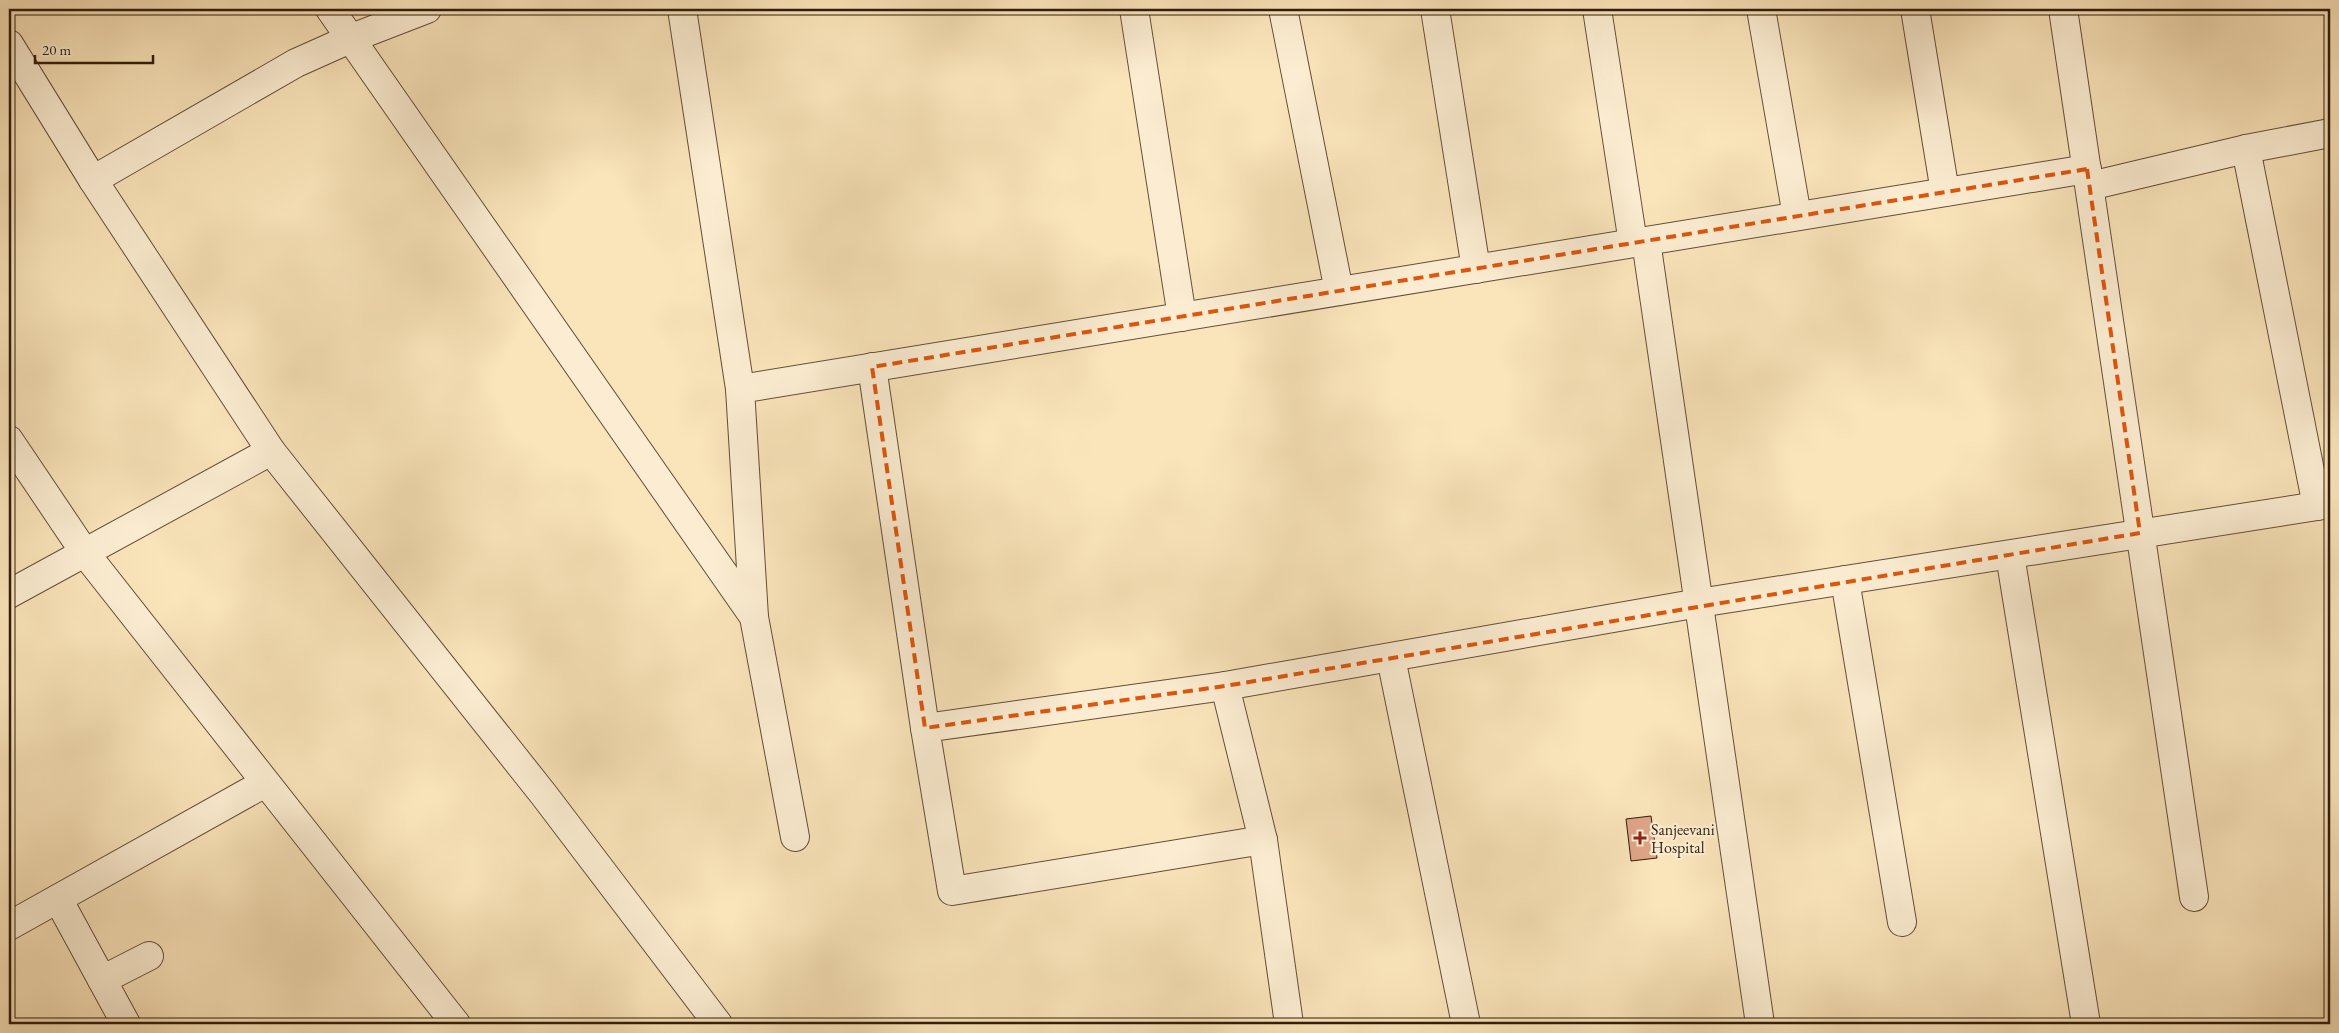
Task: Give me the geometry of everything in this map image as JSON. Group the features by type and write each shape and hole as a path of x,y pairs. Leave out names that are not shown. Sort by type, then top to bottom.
{"street":[{"path":"330,9 754,617"},
{"path":"93,180 296,63 352,38 427,9"},
{"path":"682,9 740,389 754,617 794,837"},
{"path":"1134,9 1182,317"},
{"path":"1283,9 1339,291"},
{"path":"1435,9 1476,269"},
{"path":"1597,9 1640,242 1699,603 1760,1024"},
{"path":"1761,9 1797,216"},
{"path":"1915,9 1945,192"},
{"path":"2063,9 2194,897"},
{"path":"9,44 93,180 271,451 544,795 718,1024"},
{"path":"740,389 1945,192 2089,178 2330,133"},
{"path":"925,728 1225,686 1699,603 2324,505 2246,150"},
{"path":"872,367 925,728 952,891 1263,840"},
{"path":"9,440 85,553 456,1024"},
{"path":"9,594 271,451"},
{"path":"2010,555 2086,1024"},
{"path":"1845,580 1902,922"},
{"path":"1390,658 1466,1024"},
{"path":"1225,686 1263,840 1290,1024"},
{"path":"9,926 266,783"},
{"path":"58,899 126,1024"},
{"path":"102,980 150,956"}],"highlighted area":[{"path":"2087,169 2140,533 1225,686 925,728 872,367"}],"building":[{"path":"1651,816 1657,858 1631,861 1626,819"}],"place":[{"name":"Sanjeevani Hospital","path":"1640,838"}]}
